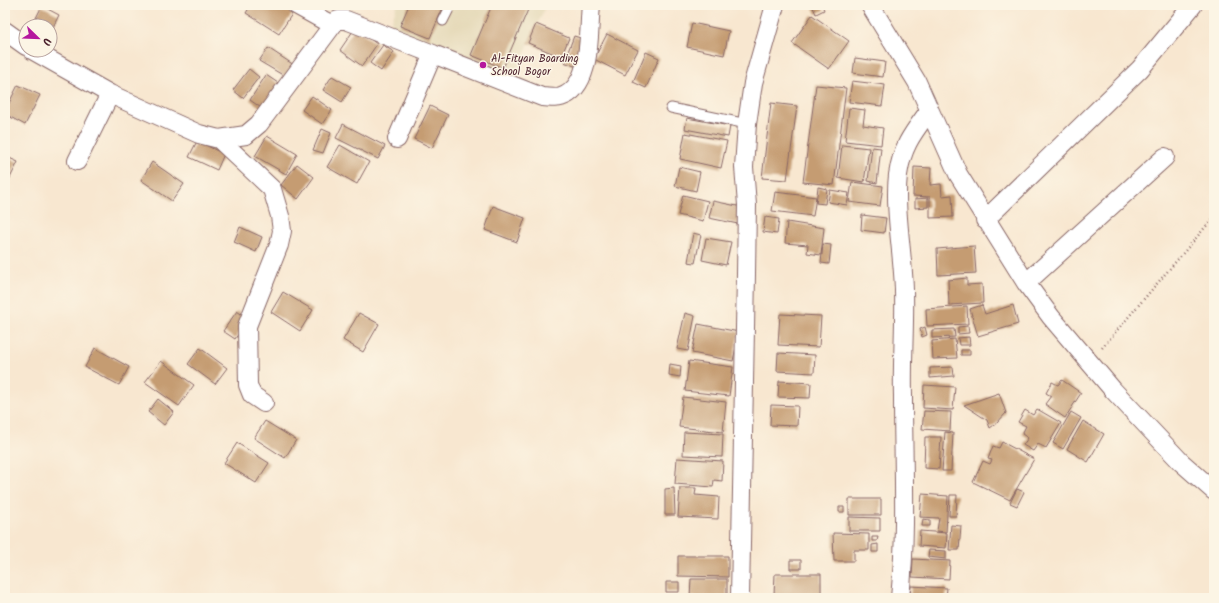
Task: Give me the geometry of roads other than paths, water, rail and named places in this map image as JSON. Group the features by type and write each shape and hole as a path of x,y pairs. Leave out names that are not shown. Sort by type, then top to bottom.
{"street":[{"path":"296,5 332,25"},
{"path":"46,58 110,94 199,134 218,139 246,135 259,124 332,25 338,20 346,20 542,97 560,98 572,92 582,75 589,52 591,5"},
{"path":"740,598 747,205 744,167 747,124 753,83 774,5"},
{"path":"870,5 917,82 958,174 985,220 1026,283 1051,318 1090,362 1181,462 1214,491"},
{"path":"985,220 1140,69 1193,5"},
{"path":"5,31 18,40"},
{"path":"397,139 433,54"},
{"path":"77,161 110,94"},
{"path":"900,598 904,560 905,516 902,367 905,314 903,263 898,216 898,176 906,144 929,110"},
{"path":"218,139 272,189 280,216 282,231 280,245 247,326 248,385 252,395 264,403"},
{"path":"1026,283 1164,157"}],"lane":[{"path":"443,22 451,5"},
{"path":"671,108 747,124"}],"place":[{"name":"Al-Fityan Boarding School Bogor","path":"483,65"}]}
